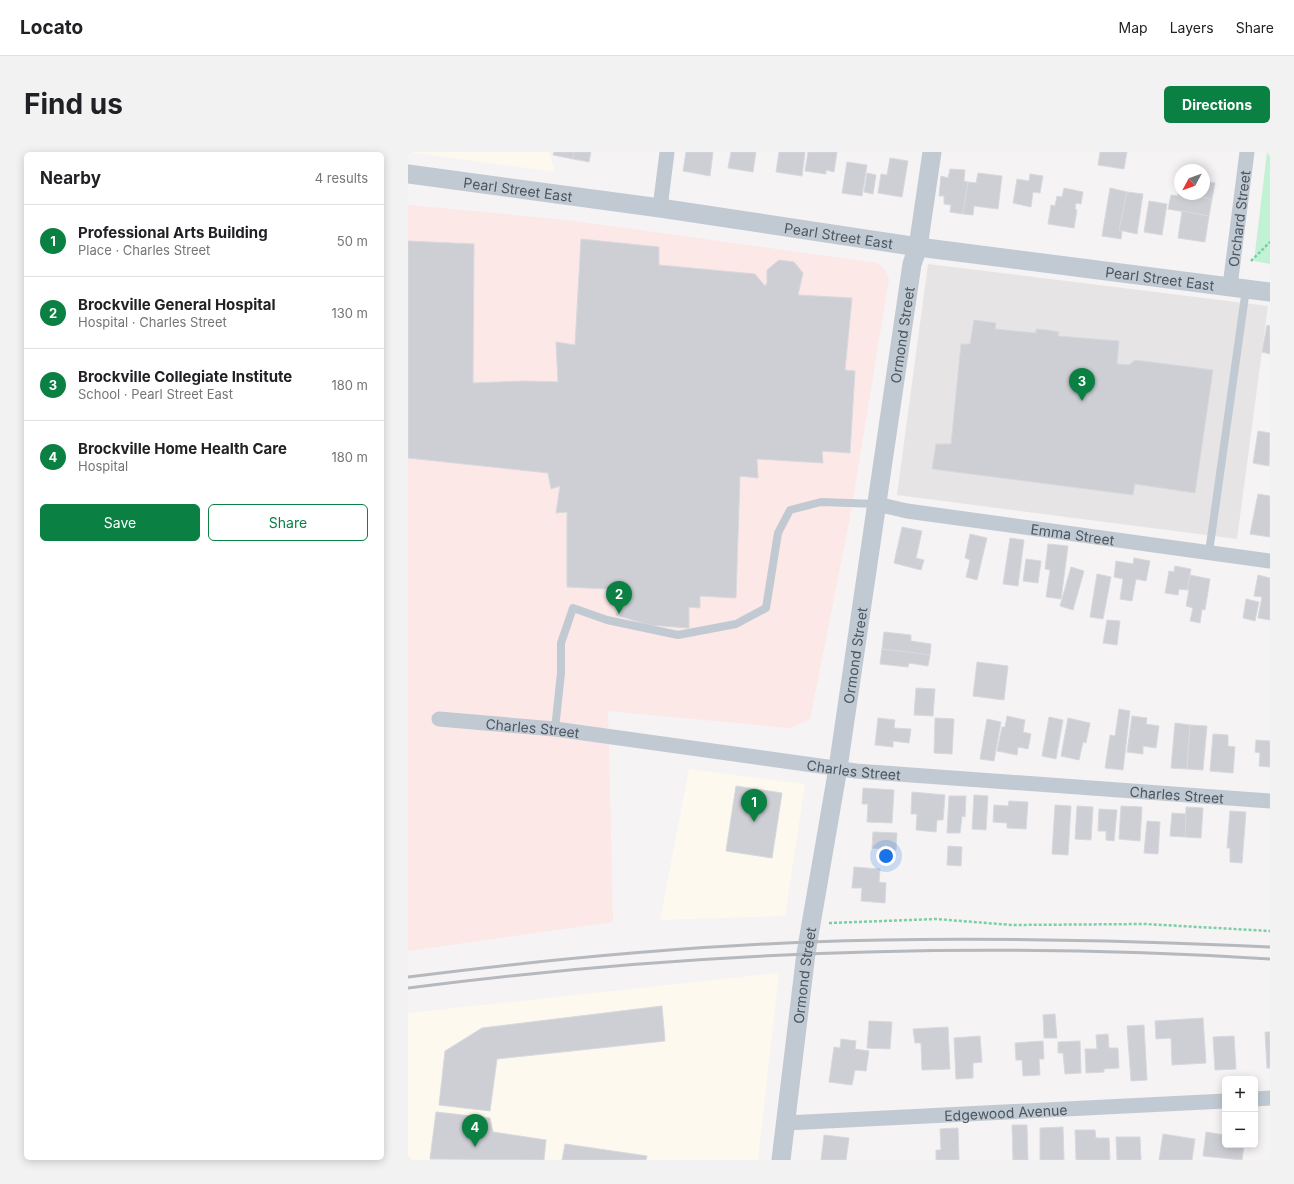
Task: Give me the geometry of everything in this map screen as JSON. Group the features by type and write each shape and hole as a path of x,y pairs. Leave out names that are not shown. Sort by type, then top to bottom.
{"street":[{"path":"660,208 667,152"},
{"name":"Ormond Street","path":"781,1160 811,924 838,768 912,264 918,247 932,152"},
{"name":"Orchard Street","path":"1238,287 1246,152"},
{"name":"Pearl Street East","path":"408,174 660,208 918,247 1270,292"},
{"name":"Emma Street","path":"877,504 907,511 1270,561"},
{"name":"Charles Street","path":"439,719 556,729 856,771 1270,801"},
{"path":"1258,1099 1270,1098"},
{"name":"Edgewood Avenue","path":"786,1123 1222,1101"}],"lane":[{"path":"1208,552 1238,287"},
{"path":"556,729 561,672 561,643 573,608 607,620 678,635 736,624 766,608 778,533 790,510 821,502 877,504"}],"path":[{"path":"1249,263 1270,242"},
{"path":"811,924 936,919 1012,925 1145,924 1270,931"}],"shaded area":[{"path":"408,152 549,152 555,172"},
{"path":"408,205 567,220 877,263 885,270 889,279 850,517 810,719 790,728 608,711 613,922 408,951"},
{"path":"928,264 1268,306 1237,539 897,495"},
{"path":"689,769 805,784 785,916 660,920"},
{"path":"779,973 758,1160 408,1160 408,1013"}],"green space":[{"path":"1267,152 1270,152 1270,264 1254,261"}],"building":[{"path":"554,152 574,152 573,159 553,155"},
{"path":"574,152 591,152 589,162 573,159"},
{"path":"686,152 713,152 710,176 683,171"},
{"path":"731,152 756,152 753,172 728,168"},
{"path":"779,152 805,152 802,176 776,172"},
{"path":"808,152 837,152 834,172 826,170 826,174 805,171"},
{"path":"1100,152 1127,152 1124,169 1098,165"},
{"path":"890,158 908,161 902,197 878,193 881,174 887,175"},
{"path":"847,162 867,165 862,196 842,193"},
{"path":"950,169 965,170 964,181 968,182 963,214 950,212 951,205 944,204 944,196 939,196 941,176 948,178"},
{"path":"867,173 876,175 873,194 864,192"},
{"path":"978,173 1002,176 998,209 974,206 973,215 963,214 968,182 976,183"},
{"path":"1030,174 1043,176 1040,193 1033,192 1031,207 1013,203 1017,179 1029,181"},
{"path":"1210,182 1215,183 1212,199 1210,199"},
{"path":"1064,188 1083,192 1081,204 1076,203 1075,209 1077,210 1074,228 1048,224 1051,205 1055,206 1057,196 1062,197"},
{"path":"1110,188 1127,192 1119,230 1122,231 1121,239 1102,236"},
{"path":"1127,192 1143,194 1137,234 1119,230"},
{"path":"1171,195 1174,195 1174,200 1212,199 1209,216 1168,209"},
{"path":"1149,201 1167,204 1162,235 1144,232"},
{"path":"1182,211 1209,216 1205,242 1178,238"},
{"path":"581,239 659,247 659,265 755,274 765,286 767,283 767,270 779,260 794,262 803,273 798,295 852,298 845,370 855,371 850,453 822,451 823,463 757,459 758,478 740,476 736,598 700,596 700,608 689,607 689,628 649,625 616,615 628,590 567,587 567,512 556,513 560,486 551,489 548,473 408,458 408,241 474,244 473,383 525,381 558,382 556,342 575,345"},
{"path":"974,320 996,323 995,329 1036,333 1036,329 1047,330 1059,332 1058,336 1119,341 1117,364 1129,365 1135,360 1213,370 1195,493 1135,484 1133,495 932,469 936,444 951,444 961,344 970,344"},
{"path":"1267,325 1270,326 1270,354 1262,352"},
{"path":"1258,431 1270,433 1269,466 1253,463"},
{"path":"1258,494 1270,496 1270,537 1250,534"},
{"path":"902,527 922,531 916,558 924,560 921,570 894,563"},
{"path":"970,534 987,538 977,580 966,577 970,560 965,558"},
{"path":"1010,538 1024,540 1018,586 1003,584"},
{"path":"1048,544 1068,546 1061,599 1046,597 1050,570 1045,569"},
{"path":"1134,558 1150,561 1146,581 1136,579 1132,601 1120,599 1123,579 1114,577 1116,561 1133,564"},
{"path":"1026,559 1041,561 1038,583 1023,581"},
{"path":"1175,566 1191,569 1187,590 1179,589 1178,595 1165,593 1169,571 1174,572"},
{"path":"1071,567 1084,571 1073,610 1060,606"},
{"path":"1097,574 1111,577 1103,619 1090,617"},
{"path":"1190,575 1210,579 1205,610 1202,609 1200,623 1190,621 1193,608 1186,606"},
{"path":"1258,575 1270,578 1270,620 1258,618 1262,597 1254,596"},
{"path":"1246,599 1259,602 1255,621 1243,618"},
{"path":"1107,620 1120,621 1117,645 1103,643"},
{"path":"884,632 911,635 911,641 931,644 930,655 882,649"},
{"path":"882,649 930,655 928,666 909,663 908,667 880,664"},
{"path":"977,662 1008,666 1004,700 973,696"},
{"path":"916,688 935,689 933,716 914,715"},
{"path":"1119,709 1130,711 1123,770 1105,768 1110,735 1115,736"},
{"path":"1007,716 1025,720 1023,732 1031,734 1028,749 1018,747 1017,755 997,751 1002,727 1005,727"},
{"path":"1132,716 1147,718 1146,724 1159,726 1156,748 1143,746 1143,754 1127,752"},
{"path":"1049,717 1063,720 1056,759 1042,756"},
{"path":"878,718 895,720 894,728 911,729 909,743 893,741 893,747 875,745"},
{"path":"935,718 954,719 952,754 934,753"},
{"path":"1068,718 1090,723 1086,743 1083,742 1079,760 1061,756"},
{"path":"987,719 1001,722 994,761 980,759"},
{"path":"1175,723 1190,725 1187,769 1171,768"},
{"path":"1190,725 1207,726 1203,770 1187,769"},
{"path":"1213,734 1228,735 1228,746 1235,747 1233,773 1210,771"},
{"path":"1256,740 1270,741 1270,767 1259,766 1260,753 1255,752"},
{"path":"736,786 782,793 772,858 726,851"},
{"path":"863,788 894,790 892,823 867,822 868,804 862,804"},
{"path":"912,792 945,795 943,820 937,820 936,832 916,830 917,814 911,814"},
{"path":"974,795 988,796 986,830 972,829"},
{"path":"949,796 966,796 965,817 962,816 960,833 947,833"},
{"path":"1009,801 1028,802 1026,829 1007,828 1007,823 993,822 994,805 1008,806"},
{"path":"1055,805 1071,806 1068,855 1052,854"},
{"path":"1077,806 1093,807 1091,840 1075,839"},
{"path":"1121,806 1142,807 1140,841 1119,839"},
{"path":"1186,807 1203,808 1201,838 1185,837"},
{"path":"1099,809 1117,810 1114,841 1106,840 1106,831 1098,831"},
{"path":"1230,811 1246,812 1242,863 1230,862 1230,848 1227,848"},
{"path":"1172,813 1186,814 1185,837 1170,836"},
{"path":"1147,821 1160,822 1158,854 1144,853"},
{"path":"873,832 897,833 896,850 872,848"},
{"path":"948,846 962,847 961,866 947,865"},
{"path":"854,867 880,869 879,882 886,883 885,903 861,901 862,888 852,888"},
{"path":"662,1006 665,1041 497,1059 490,1111 439,1105 445,1051 482,1028"},
{"path":"1055,1014 1057,1038 1044,1038 1043,1015"},
{"path":"1203,1018 1206,1063 1172,1065 1171,1038 1156,1039 1155,1021"},
{"path":"869,1021 892,1022 890,1049 867,1048"},
{"path":"1144,1025 1147,1080 1131,1081 1127,1026"},
{"path":"948,1027 950,1069 922,1070 921,1043 915,1043 913,1029"},
{"path":"1265,1032 1270,1032 1270,1068 1267,1068"},
{"path":"1108,1034 1109,1048 1118,1048 1119,1068 1104,1069 1104,1072 1086,1073 1085,1049 1097,1049 1096,1035"},
{"path":"980,1036 982,1062 973,1063 973,1078 956,1079 954,1038"},
{"path":"1234,1036 1236,1069 1215,1070 1213,1037"},
{"path":"841,1039 856,1041 855,1049 869,1051 866,1071 855,1070 852,1085 829,1082 834,1047 840,1048"},
{"path":"1043,1041 1044,1059 1039,1059 1040,1075 1023,1076 1022,1060 1016,1060 1015,1043"},
{"path":"1080,1041 1081,1073 1065,1074 1063,1053 1058,1053 1058,1042"},
{"path":"436,1112 490,1118 493,1132 546,1140 544,1160 430,1159"},
{"path":"1012,1125 1027,1125 1028,1160 1013,1160"},
{"path":"1063,1127 1064,1160 1040,1160 1040,1128"},
{"path":"958,1128 959,1160 936,1160 936,1150 941,1150 940,1129"},
{"path":"1075,1130 1095,1130 1096,1138 1109,1138 1110,1160 1076,1160"},
{"path":"1206,1132 1222,1135 1222,1148 1244,1148 1242,1160 1203,1156"},
{"path":"1163,1134 1195,1139 1192,1160 1159,1160"},
{"path":"824,1135 849,1138 846,1160 821,1160"},
{"path":"1116,1137 1140,1137 1141,1160 1117,1160"},
{"path":"565,1144 647,1156 646,1160 562,1160"}],"railway":[{"path":"408,977 609,955 759,944 867,940 1040,940 1155,942 1270,947"},
{"path":"408,988 515,975 623,965 838,953 1054,951 1270,959"}],"place":[{"name":"Brockville Collegiate Institute","path":"1082,401"},
{"name":"Brockville General Hospital","path":"619,614"},
{"name":"Professional Arts Building","path":"754,822"},
{"name":"Brockville Home Health Care","path":"475,1147"}]}
